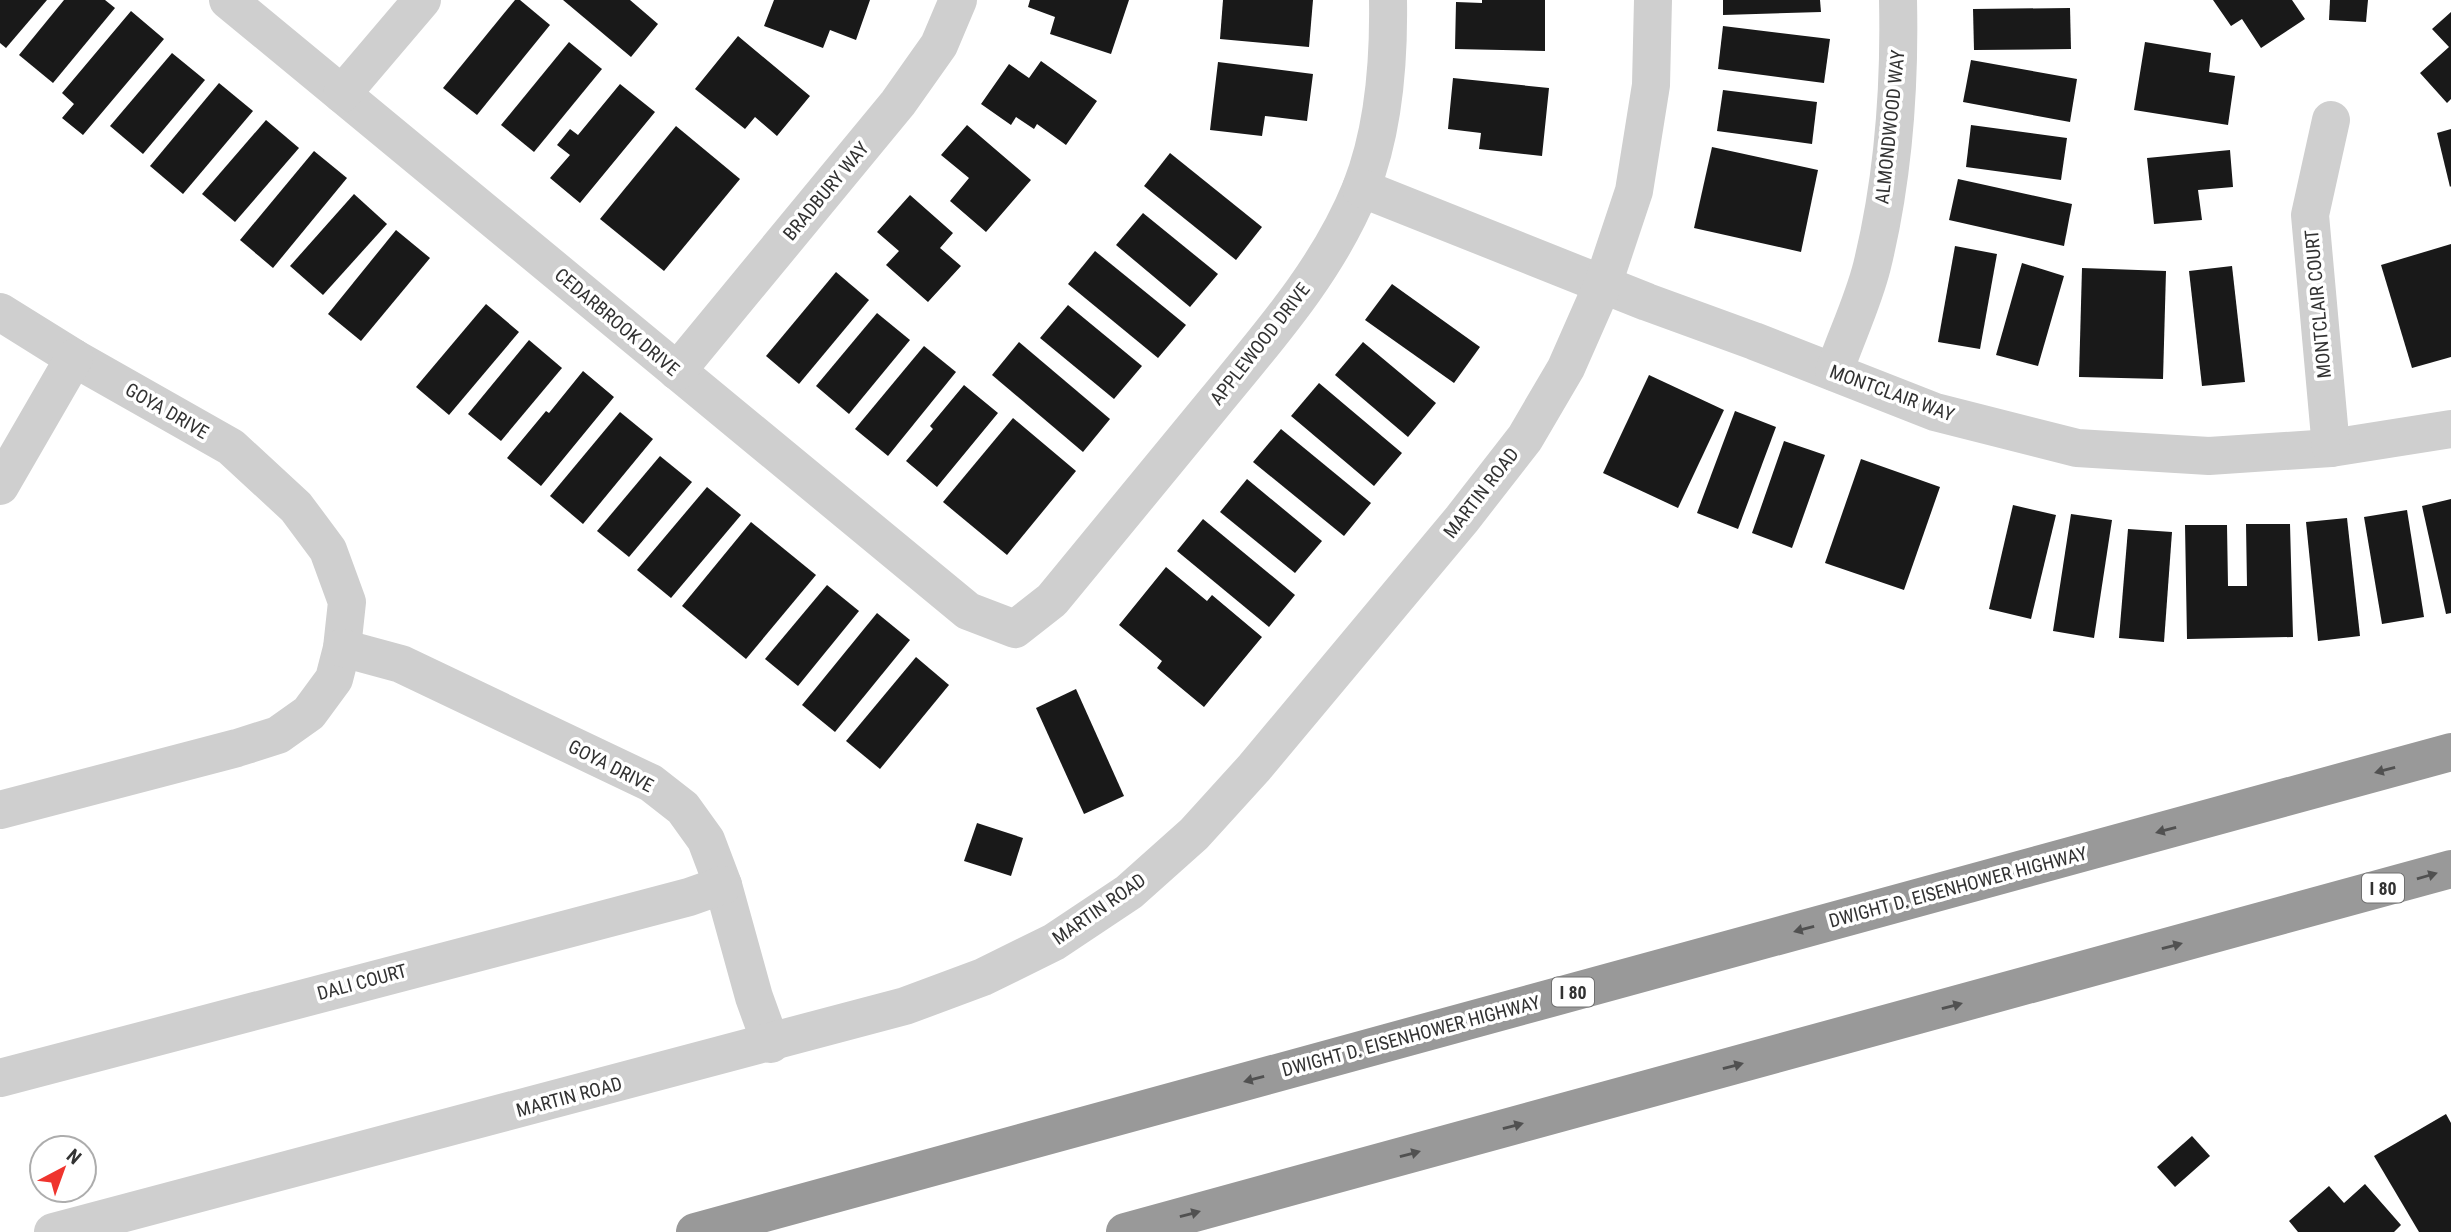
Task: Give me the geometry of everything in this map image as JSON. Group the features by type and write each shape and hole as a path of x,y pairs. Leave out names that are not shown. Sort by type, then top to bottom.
{"highway":[{"name":"DWIGHT D. EISENHOWER HIGHWAY","path":"695,1232 2451,752"},
{"name":"I 80","path":"1125,1232 2451,869"}],"street":[{"name":"CEDARBROOK DRIVE","path":"228,0 968,611 1015,629"},
{"path":"342,94 422,0"},
{"name":"BRADBURY WAY","path":"677,372 898,103 939,45 958,0"},
{"name":"APPLEWOOD DRIVE","path":"1015,629 1052,600 1275,329 1324,261 1361,188 1381,116 1388,0"},
{"name":"MARTIN ROAD","path":"53,1232 771,1044 905,1006 983,977 1054,942 1129,892 1194,834 1263,758 1462,519 1525,438 1566,368 1603,284 1634,191 1651,85 1653,0"},
{"name":"ALMONDWOOD WAY","path":"1834,372 1871,267 1890,167 1899,56 1898,0"},
{"name":"MONTCLAIR COURT","path":"2331,448 2310,215 2332,120"},
{"name":"MONTCLAIR WAY","path":"1361,188 1935,412 2077,448 2209,456 2331,448 2451,429"},
{"name":"GOYA DRIVE","path":"0,312 74,358 231,447 296,507 328,550 347,602 342,648 334,679 309,713 278,736 0,810"},
{"path":"0,486 74,358"},
{"name":"GOYA DRIVE","path":"342,648 401,664 651,783 683,808 706,840 723,886 754,997 771,1044"},
{"name":"DALI COURT","path":"0,1078 723,886"}],"building":[{"path":"0,0 47,0 6,48 0,43"},
{"path":"64,0 105,0 115,8 53,83 19,55"},
{"path":"515,0 520,0 550,25 477,115 443,88"},
{"path":"563,0 630,0 658,24 631,57"},
{"path":"774,0 870,0 856,40 830,30 823,48 764,26"},
{"path":"1030,0 1129,0 1111,54 1050,34 1055,17 1028,7"},
{"path":"1223,0 1313,0 1309,47 1220,39"},
{"path":"1482,0 1545,0 1545,51 1455,49 1456,2 1482,3"},
{"path":"1723,0 1820,0 1821,12 1723,15"},
{"path":"2213,0 2292,0 2305,19 2261,48 2242,19 2231,26"},
{"path":"2330,0 2368,0 2366,22 2329,20"},
{"path":"2070,8 2071,49 1974,50 1973,9"},
{"path":"131,11 164,39 83,135 62,118 74,104 62,93"},
{"path":"2451,12 2451,99 2447,103 2420,73 2449,47 2432,29"},
{"path":"1723,26 1830,39 1824,83 1718,69"},
{"path":"738,36 810,96 777,136 755,117 745,129 695,89"},
{"path":"569,42 602,69 534,152 501,125"},
{"path":"2145,42 2211,53 2209,72 2235,76 2228,125 2134,110"},
{"path":"172,53 205,80 143,154 110,126"},
{"path":"1971,60 2077,79 2070,122 1963,102"},
{"path":"1041,61 1097,101 1066,145 1037,124 1034,129 1016,117 1011,125 981,104 1009,64 1029,78"},
{"path":"1218,62 1313,74 1307,121 1265,116 1262,136 1210,130"},
{"path":"1453,78 1549,88 1542,156 1479,149 1481,133 1448,129"},
{"path":"219,83 253,111 183,194 150,166"},
{"path":"620,84 655,112 580,203 550,178 570,155 557,145 570,129 578,135"},
{"path":"1723,90 1817,102 1812,144 1717,131"},
{"path":"266,120 299,148 235,222 202,194"},
{"path":"967,125 1031,180 986,232 950,201 969,178 941,155"},
{"path":"1971,125 2067,138 2061,180 1966,167"},
{"path":"676,126 740,179 664,271 600,219"},
{"path":"2451,129 2451,186 2450,187 2437,133"},
{"path":"1712,147 1818,170 1801,252 1694,228"},
{"path":"2230,150 2233,187 2198,190 2202,220 2154,224 2147,158"},
{"path":"314,151 347,178 273,268 240,240"},
{"path":"1170,153 1262,227 1236,260 1144,186"},
{"path":"1958,179 2072,204 2064,246 1949,220"},
{"path":"354,194 387,224 323,295 290,266"},
{"path":"910,195 953,233 940,248 961,266 928,302 886,265 899,251 877,232"},
{"path":"1143,213 1218,274 1190,307 1116,245"},
{"path":"396,230 430,258 361,341 328,314"},
{"path":"2451,244 2451,357 2412,368 2381,265"},
{"path":"1955,246 1997,254 1980,349 1938,342"},
{"path":"1095,251 1186,325 1158,358 1068,284"},
{"path":"2022,263 2064,276 2038,366 1996,355"},
{"path":"2232,266 2245,382 2202,386 2189,271"},
{"path":"2082,268 2166,271 2163,379 2079,377"},
{"path":"836,272 869,300 799,384 766,356"},
{"path":"1392,284 1480,347 1454,383 1365,320"},
{"path":"486,304 519,332 449,415 416,387"},
{"path":"1068,305 1142,366 1114,399 1040,338"},
{"path":"877,313 910,340 849,414 816,386"},
{"path":"529,340 562,368 501,441 468,414"},
{"path":"1019,342 1110,419 1083,452 992,375"},
{"path":"1363,342 1436,403 1408,437 1335,375"},
{"path":"924,346 956,372 888,456 855,429"},
{"path":"583,371 614,397 541,486 507,458"},
{"path":"1649,375 1724,410 1678,508 1603,473"},
{"path":"1319,383 1402,453 1374,486 1291,416"},
{"path":"964,385 998,413 937,487 906,461 933,429 930,426"},
{"path":"1735,411 1776,427 1738,529 1697,513"},
{"path":"620,412 653,439 583,524 550,496"},
{"path":"1013,418 1076,471 1007,555 943,502"},
{"path":"1281,429 1371,503 1344,536 1253,462"},
{"path":"1784,441 1825,455 1792,548 1752,533"},
{"path":"660,456 692,482 629,557 597,531"},
{"path":"1861,459 1940,487 1904,590 1825,563"},
{"path":"1247,479 1322,541 1295,573 1220,512"},
{"path":"707,487 741,515 671,598 637,570"},
{"path":"2451,499 2451,613 2446,614 2422,506"},
{"path":"2013,505 2056,515 2031,619 1989,609"},
{"path":"2407,510 2424,617 2382,624 2364,517"},
{"path":"2071,514 2112,520 2094,638 2053,631"},
{"path":"2347,518 2360,636 2318,641 2306,522"},
{"path":"1203,519 1295,595 1269,627 1177,551"},
{"path":"751,522 816,575 746,659 682,606"},
{"path":"2246,524 2290,524 2293,637 2187,639 2185,525 2227,525 2228,586 2247,586"},
{"path":"2128,529 2172,532 2164,642 2119,638"},
{"path":"1166,567 1207,601 1212,595 1262,637 1204,707 1157,668 1162,661 1119,625"},
{"path":"827,585 859,611 798,686 765,659"},
{"path":"877,613 910,640 835,732 802,705"},
{"path":"916,657 949,685 880,769 846,741"},
{"path":"1076,689 1124,796 1084,814 1036,708"},
{"path":"977,823 1023,838 1011,876 964,861"},
{"path":"2446,1114 2451,1123 2451,1232 2419,1232 2374,1156"},
{"path":"2192,1136 2210,1156 2175,1187 2157,1167"},
{"path":"2365,1184 2401,1225 2394,1232 2298,1232 2289,1221 2329,1186 2344,1203"}]}
